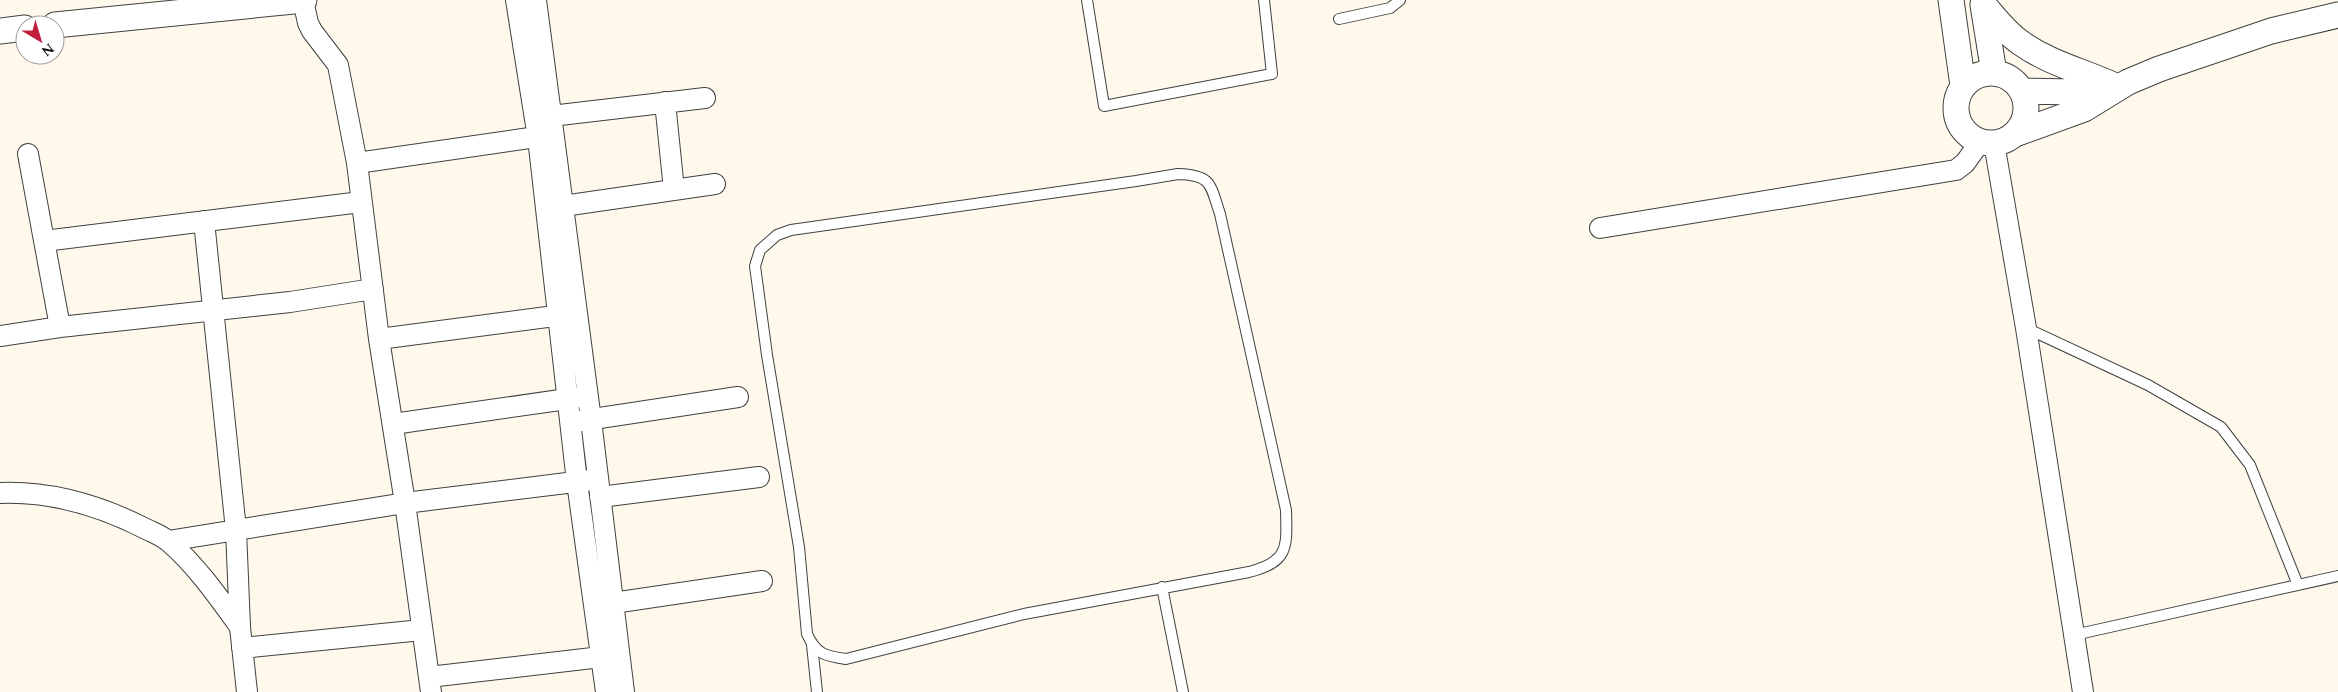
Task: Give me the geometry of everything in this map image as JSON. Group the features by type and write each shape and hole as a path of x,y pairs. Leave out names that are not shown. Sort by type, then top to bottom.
{"street":[{"path":"65,24 304,0 308,22 312,30 338,65 357,162 379,339 405,504 430,684 610,659"},
{"path":"516,0 548,129 563,206 568,314 568,399 577,482 610,659 624,692"},
{"path":"536,0 568,314 588,396 613,603 606,692"},
{"path":"1951,0 1963,86"},
{"path":"1983,2 1994,72"},
{"path":"1983,2 2002,27 2020,43 2045,58 2121,84"},
{"path":"2022,91 2078,92 2121,84 2271,31 2338,15"},
{"path":"0,31 15,29"},
{"path":"1600,228 1956,170 1996,140 2022,124 2026,113 2026,102 2022,91 2015,82 2005,75 1994,72 1982,74 1972,78 1963,86 1957,102 1958,119 1970,136 1996,140 2084,109 2121,84"},
{"path":"357,162 548,129 665,102 705,98"},
{"path":"665,102 674,190"},
{"path":"1996,140 2084,692"},
{"path":"28,154 60,327"},
{"path":"563,206 715,184"},
{"path":"44,240 361,202"},
{"path":"204,221 236,530 240,627 247,692"},
{"path":"0,336 60,327 290,302 373,289"},
{"path":"379,339 568,314"},
{"path":"393,424 588,396"},
{"path":"570,423 738,397"},
{"path":"168,541 405,504 577,482 599,488 759,477"},
{"path":"1,492 64,499 90,505 113,513 168,541 211,588 240,627"},
{"path":"613,603 762,581"},
{"path":"242,648 422,630"}],"lane":[{"path":"1088,0 1104,106 1272,74 1264,0"},
{"path":"1339,18 1390,8 1400,0"},
{"path":"812,645 827,655 846,659 1024,614 1267,567 1278,558 1287,537 1286,510 1220,214 1210,186 1205,179 1197,174 1178,174 791,230 777,235 760,250 755,266 756,274 798,538 807,634 812,645 817,692"},
{"path":"2026,328 2148,385 2221,427 2250,466 2298,585"},
{"path":"2074,635 2338,576"},
{"path":"1162,587 1183,692"}]}
